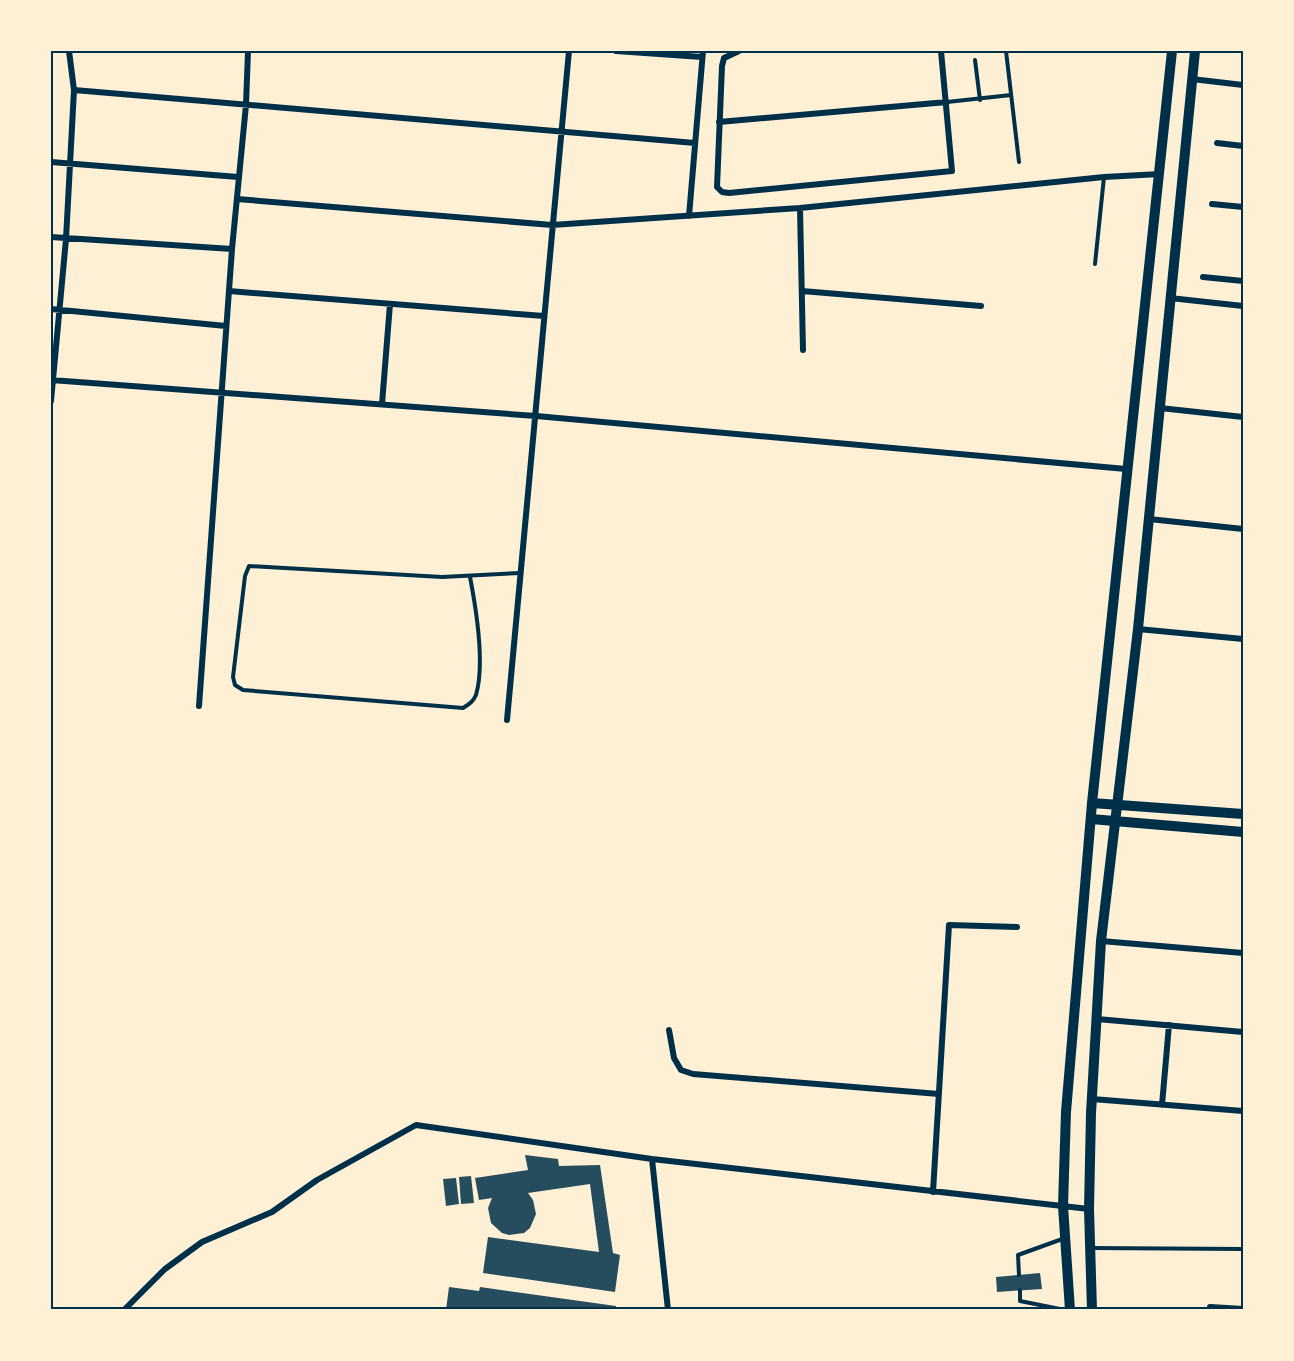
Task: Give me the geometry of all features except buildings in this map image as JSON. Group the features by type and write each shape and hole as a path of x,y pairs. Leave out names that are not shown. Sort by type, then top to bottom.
{"main road":[{"path":"1070,1310 1063,1206 1066,1112 1090,819 1172,51"},
{"path":"1092,1310 1089,1209 1092,1099 1101,942 1117,822 1138,628 1195,51"},
{"path":"1092,803 1243,814"},
{"path":"1090,819 1243,832"}],"street":[{"path":"51,401 55,310 66,239 74,90 69,51"},
{"path":"199,706 232,249 246,105 248,51"},
{"path":"507,720 569,51"},
{"path":"616,51 703,54 689,216"},
{"path":"739,51 724,58 719,122 717,187 722,192 729,193 952,171 941,51"},
{"path":"1191,79 1243,85"},
{"path":"74,90 695,143"},
{"path":"719,122 947,102"},
{"path":"1217,143 1243,146"},
{"path":"51,162 238,177"},
{"path":"237,199 552,225 800,208 1104,177 1160,174"},
{"path":"1212,204 1243,207"},
{"path":"800,208 802,350"},
{"path":"51,237 232,249"},
{"path":"1203,278 1243,280"},
{"path":"229,291 543,316"},
{"path":"802,291 981,306"},
{"path":"1170,298 1243,306"},
{"path":"382,404 390,304"},
{"path":"55,310 226,326"},
{"path":"52,380 536,416 1126,469"},
{"path":"1160,408 1243,417"},
{"path":"1149,519 1243,529"},
{"path":"1138,628 1243,639"},
{"path":"933,1192 949,925 1017,927"},
{"path":"1101,942 1243,953"},
{"path":"1097,1019 1243,1032"},
{"path":"1162,1105 1169,1025"},
{"path":"669,1030 674,1058 681,1070 693,1074 939,1094"},
{"path":"1092,1099 1243,1111"},
{"path":"124,1310 165,1269 202,1242 272,1212 317,1180 416,1125 652,1159 1089,1209"},
{"path":"652,1159 668,1310"},
{"path":"1210,1310 1210,1307 1243,1309"}],"lane":[{"path":"1006,51 1019,162"},
{"path":"975,60 980,100"},
{"path":"947,102 1011,95"},
{"path":"1095,264 1104,177"},
{"path":"470,577 479,646 476,694 472,703 463,708 243,690 235,685 233,677 245,576 249,566 470,577 520,573"},
{"path":"1019,1275 1018,1255 1065,1238"},
{"path":"1090,1248 1243,1249"},
{"path":"1020,1290 1020,1301 1065,1310"}]}
